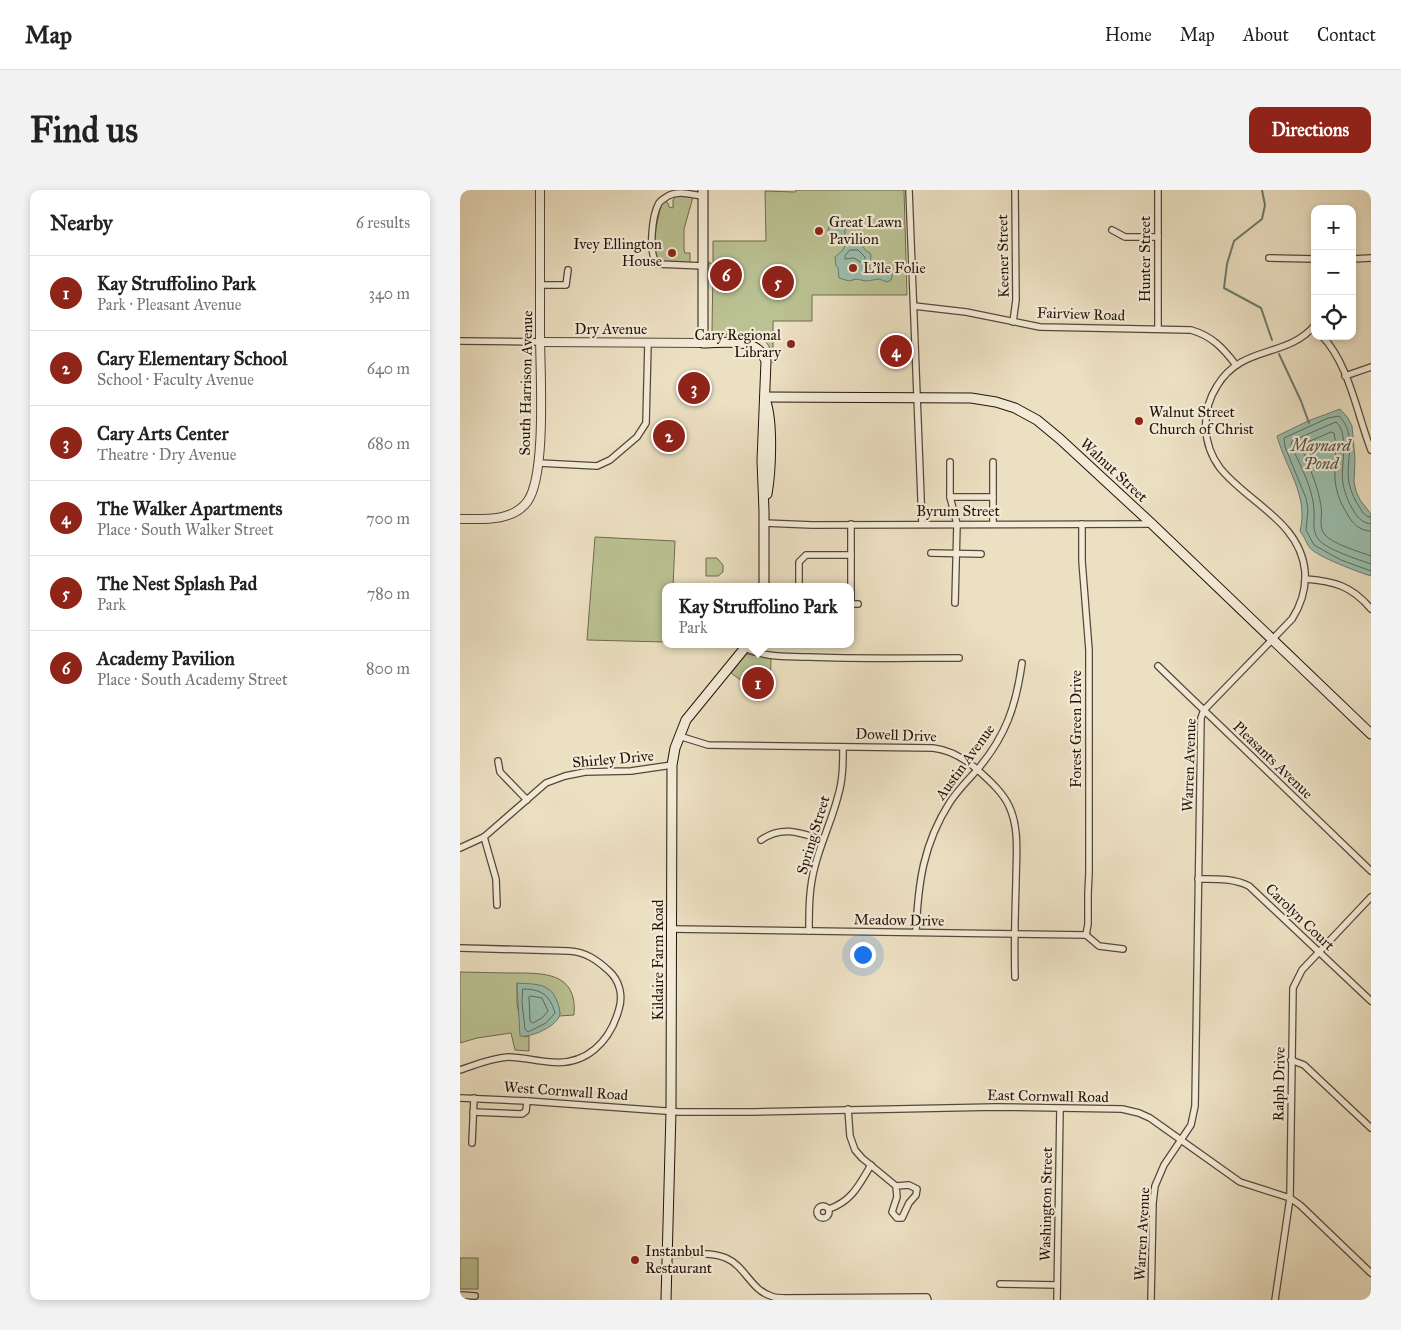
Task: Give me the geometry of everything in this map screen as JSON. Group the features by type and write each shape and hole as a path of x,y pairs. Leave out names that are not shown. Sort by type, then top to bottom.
{"main road":[{"path":"703,193 703,343"},
{"name":"Dry Avenue","path":"703,343 746,344 760,349 766,361 765,398"},
{"path":"764,583 762,425 765,398"},
{"name":"Walnut Street","path":"765,398 986,400 1024,412 1060,439 1152,524 1371,734"},
{"name":"Kildaire Farm Road","path":"666,1300 671,1111 672,765 675,748 686,720 745,648"}],"street":[{"name":"South Harrison Avenue","path":"460,519 502,518 517,511 526,504 533,492 539,463 541,424 540,190"},
{"path":"909,190 922,524"},
{"name":"Keener Street","path":"1013,322 1016,300 1015,190"},
{"name":"Hunter Street","path":"1158,190 1158,328"},
{"path":"703,193 681,193 668,196 661,201 651,232 654,260 657,264 704,266"},
{"path":"1112,230 1118,235 1128,238 1158,237"},
{"path":"1269,258 1311,259"},
{"path":"1356,258 1371,258"},
{"path":"540,285 566,285 568,270"},
{"name":"Fairview Road","path":"914,306 960,311 1040,327 1185,329 1204,334 1224,350 1236,365"},
{"name":"Warren Avenue","path":"1152,1300 1153,1203 1155,1186 1164,1165 1193,1120 1195,1106 1200,724 1204,710 1292,619 1302,597 1305,579 1302,558 1292,535 1220,468 1209,447 1205,430 1205,419 1211,395 1224,376 1236,365 1251,356 1293,343 1311,330"},
{"path":"1325,340 1335,354 1346,376 1371,450"},
{"name":"Dry Avenue","path":"460,341 703,343"},
{"path":"539,463 597,466 610,460 637,437 646,423 648,343"},
{"path":"1346,376 1371,367"},
{"path":"950,462 950,497 957,524 955,602"},
{"path":"993,462 993,524"},
{"path":"950,497 992,497"},
{"name":"Byrum Street","path":"764,523 1152,524"},
{"path":"851,524 851,583"},
{"name":"Forest Green Drive","path":"1082,524 1082,561 1089,650 1089,873 1086,935"},
{"path":"931,553 981,554"},
{"path":"799,583 799,562 806,555 851,555"},
{"path":"1305,579 1329,581 1348,588 1371,610"},
{"path":"750,648 760,654 775,656 959,658"},
{"name":"Austin Avenue","path":"916,932 919,880 928,850 951,800 996,745 1007,726 1016,701 1022,663"},
{"name":"Pleasants Avenue","path":"1158,666 1371,872"},
{"name":"Dowell Drive","path":"679,736 708,745 940,748 961,757 1002,795 1009,805 1014,821 1016,845 1015,977"},
{"name":"Spring Street","path":"808,931 811,886 815,865 839,795 843,771 843,746"},
{"path":"498,762 500,772 526,800"},
{"name":"Shirley Drive","path":"460,848 484,837 546,783 565,776 585,772 631,771 672,765"},
{"path":"761,840 769,834 787,831 823,840"},
{"path":"484,837 496,879 497,906"},
{"name":"Carolyn Court","path":"1198,878 1228,879 1249,886 1371,1001"},
{"name":"Ralph Drive","path":"1275,1300 1290,1198 1291,1060 1294,988 1302,970 1371,897"},
{"name":"Meadow Drive","path":"671,930 1086,935 1099,946 1123,949"},
{"path":"460,948 583,953 593,958 612,973 620,988 621,999 615,1022 608,1036 596,1048 577,1059 558,1062 501,1058 460,1070"},
{"path":"1291,1060 1304,1065 1371,1128"},
{"name":"West Cornwall Road","path":"460,1098 671,1111"},
{"path":"472,1143 474,1098"},
{"path":"473,1112 522,1114 526,1111 527,1101"},
{"name":"East Cornwall Road","path":"671,1111 745,1112 996,1108 1122,1109 1133,1111 1150,1118 1240,1182 1290,1198 1300,1205 1371,1273"},
{"path":"848,1109 850,1136 853,1147 859,1155 896,1186 914,1186 918,1190 902,1218 895,1217 892,1212 897,1197 896,1186"},
{"name":"Washington Street","path":"1057,1300 1060,1109"},
{"path":"829,1209 842,1204 849,1198 871,1165"},
{"path":"667,1254 725,1257 737,1265 770,1298 858,1299 927,1297 928,1300"},
{"path":"1000,1284 1057,1285"},
{"path":"460,1295 475,1296"}],"shaded area":[{"path":"796,190 904,190 907,295 812,295 812,321 773,321 773,363 770,349 765,341 757,336 719,334 712,331 713,267 707,270 709,262 713,265 713,241 766,241 765,191 795,192"},
{"path":"677,195 693,197 684,229 684,250 685,253 690,253 690,264 657,262 655,239 661,205 665,201 669,207 673,208 673,200"},
{"path":"595,537 675,541 673,583 662,583 662,642 587,640"},
{"path":"706,558 717,558 723,565 723,572 718,576 706,576"},
{"path":"746,654 771,658 770,696 760,694 731,673"},
{"path":"460,972 534,973 556,978 564,982 570,990 574,1001 574,1015 559,1016 560,1012 517,983 517,1004 524,1037 529,1036 529,1051 515,1050 511,1033 477,1038 460,1043"},
{"path":"460,1258 478,1258 478,1289 460,1289"}],"water":[{"path":"841,221 845,225 845,236 852,245 860,243 870,253 869,269 875,272 893,273 891,280 887,282 879,279 866,281 856,279 849,281 839,278 835,257 845,246 838,239 830,236 828,231 830,223"},
{"name":"Maynard Pond","path":"1340,409 1352,426 1356,491 1360,500 1371,514 1371,576 1329,560 1310,548 1300,531 1302,518 1299,494 1277,436 1308,421"},
{"path":"517,983 542,986 552,992 560,1012 554,1023 537,1033 520,1036"}],"waterway":[{"path":"1262,190 1265,205 1262,219 1234,241 1227,264 1224,288 1261,308 1272,340"},
{"path":"1279,354 1309,423"}],"place":[{"name":"Great Lawn Pavilion","path":"819,231"},
{"name":"Ivey Ellington House","path":"672,253"},
{"name":"L'île Folie","path":"853,268"},
{"name":"Academy Pavilion","path":"726,275"},
{"name":"The Nest Splash Pad","path":"778,282"},
{"name":"Cary Regional Library","path":"791,344"},
{"name":"The Walker Apartments","path":"896,351"},
{"name":"Cary Arts Center","path":"694,388"},
{"name":"Walnut Street Church of Christ","path":"1139,421"},
{"name":"Cary Elementary School","path":"669,436"},
{"name":"Kay Struffolino Park","path":"758,683"},
{"name":"Instanbul Restaurant","path":"635,1260"}]}
